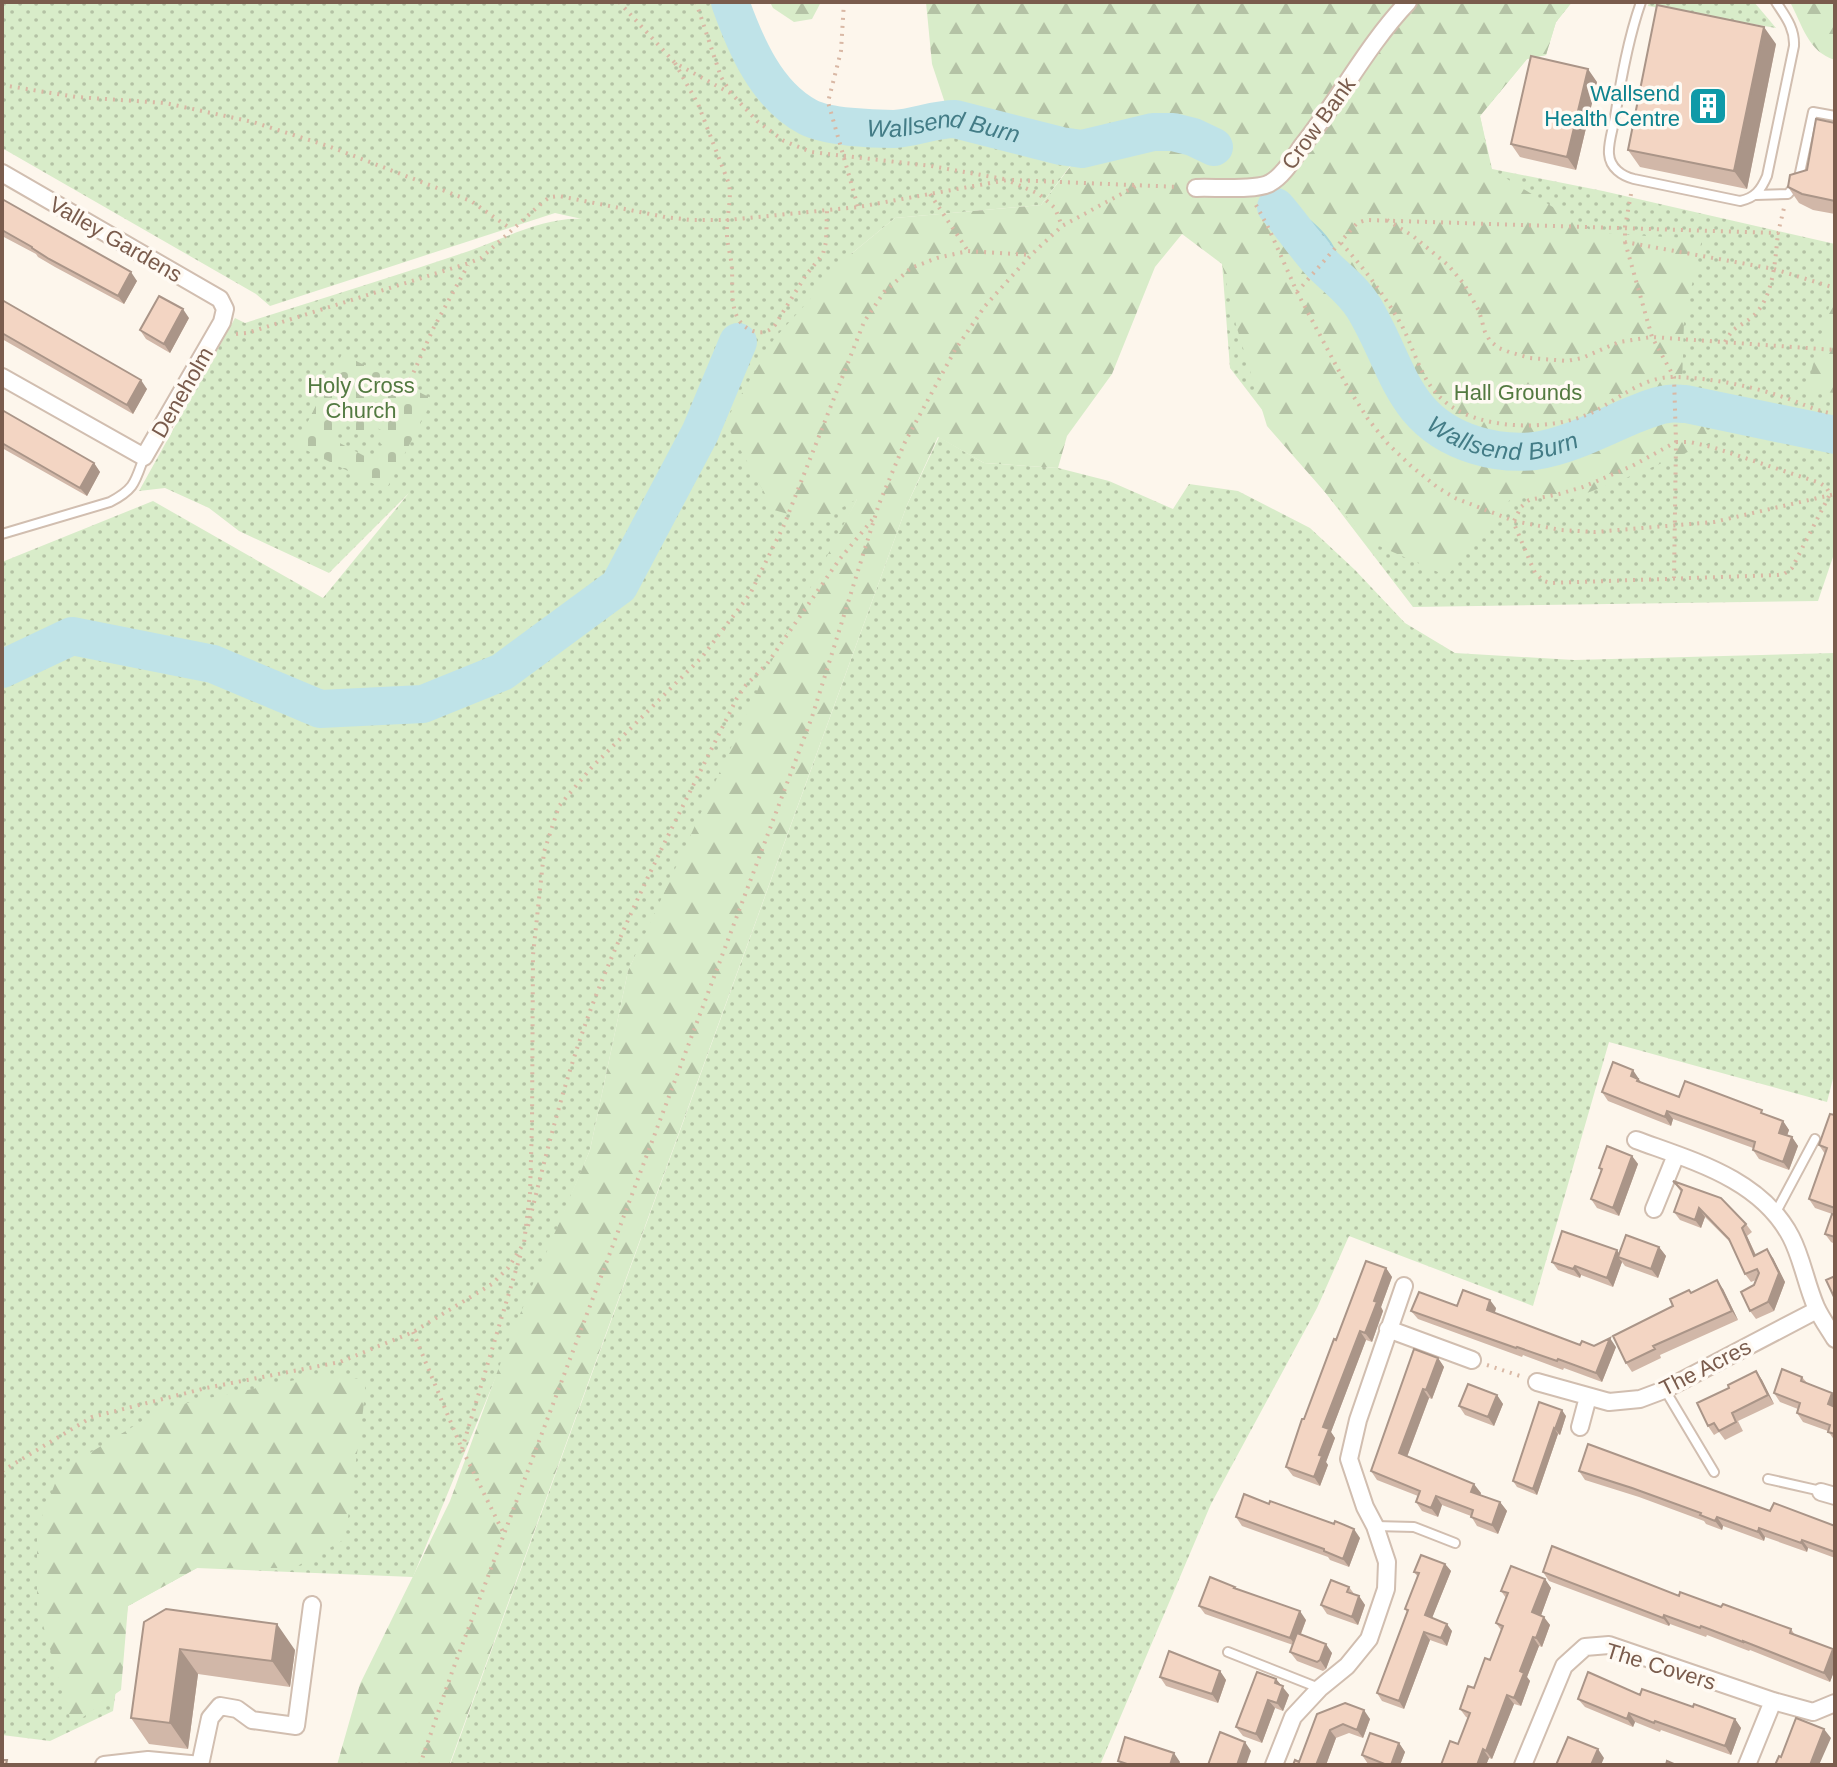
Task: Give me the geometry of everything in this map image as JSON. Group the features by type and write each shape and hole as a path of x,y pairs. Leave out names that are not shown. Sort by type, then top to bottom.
{"street":[{"name":"Crow Bank","path":"1196,188 1259,188 1279,176 1408,2"},
{"name":"Valley Gardens","path":"2,173 220,299 225,309"},
{"name":"Deneholm","path":"2,377 144,457 222,322 225,309"},
{"path":"1636,1140 1719,1171 1776,1212 1792,1238 1817,1310 1835,1339"},
{"path":"1654,1209 1676,1155"},
{"path":"1274,1765 1293,1717 1320,1688 1347,1666 1369,1639 1386,1589 1387,1562 1349,1459 1358,1420 1404,1286"},
{"name":"The Acres","path":"1537,1382 1609,1402 1640,1399 1664,1390 1817,1310"},
{"path":"1388,1329 1472,1360"},
{"path":"1580,1427 1588,1397"},
{"path":"104,1765 201,1765 210,1718 220,1706 237,1709 252,1720 296,1726 312,1605"},
{"name":"The Covers","path":"1523,1765 1564,1666 1585,1647 1609,1645 1813,1712 1835,1703"},
{"path":"1747,1765 1773,1701"}],"lane":[{"path":"1641,2 1619,91 1609,154 1612,163 1625,177 1730,200 1749,200 1756,195 1767,176 1794,46 1791,26 1776,2"},
{"path":"1756,195 1788,194 1798,182 1813,112 1835,116"},
{"path":"2,534 110,502 123,495 134,485 144,457"},
{"path":"1776,1212 1815,1139"},
{"path":"1664,1390 1714,1472"},
{"path":"1768,1479 1828,1494"},
{"path":"1375,1526 1414,1527 1455,1543"},
{"path":"1228,1652 1320,1688"}],"path":[{"path":"619,2 675,63 698,104 729,184 727,237 734,308 751,331 763,333 771,329 823,254 827,211"},
{"path":"696,2 721,77 731,93 757,121 784,141 811,152 931,166 1007,180 1196,188"},
{"path":"844,2 841,51 830,93 830,112 858,207"},
{"path":"675,63 731,93"},
{"path":"2,85 76,97 165,103 253,122 328,146 471,201 511,229"},
{"path":"1634,179 1625,242 1652,337 1674,377 1674,578"},
{"path":"225,309 227,334 247,333 469,263 481,258 543,202 559,196 665,217 728,220 858,207 1007,180 1039,194 1055,208 1062,226"},
{"path":"420,1765 452,1672 812,717 874,517 905,442 955,350 985,306 1031,255 1062,226 1136,186"},
{"path":"1236,187 1255,204 1297,292 1368,419 1388,444 1437,487 1455,498 1514,521 1561,530 1595,532 1714,522 1832,494"},
{"path":"930,194 968,251"},
{"path":"1725,342 1731,330 1752,316 1765,299 1788,194"},
{"path":"1386,220 1413,236 1448,265 1464,284 1479,311 1490,341 1499,348 1530,358 1567,361 1619,342 1652,337 1835,350"},
{"path":"1297,292 1360,221 1778,233"},
{"path":"1625,242 1774,269 1835,288"},
{"path":"1340,244 1372,281 1394,315 1432,389 1461,414 1489,421 1554,424 1590,413 1644,383 1674,377 1737,384 1835,414"},
{"path":"2,1471 92,1417 206,1388 340,1362 413,1332 492,1284 508,1268 524,1243 530,1193 533,955 544,852 559,806 592,767 702,657 750,594 784,525 864,322 884,292 911,268 937,258 968,251 1031,255"},
{"path":"407,387 433,329 469,263"},
{"path":"1676,442 1712,447 1806,478 1826,487 1832,494 1792,568 1778,575 1550,583 1535,573 1514,521 1521,507 1529,500 1583,487 1632,466 1676,442"},
{"path":"462,1449 524,1243 568,1072 618,942 737,698 767,664 839,560 874,517"},
{"path":"413,1332 462,1449 505,1536"},
{"path":"1472,1360 1537,1382"}],"green space":[{"path":"2,2 720,2 736,50 760,88 799,123 822,132 866,137 956,136 1073,162 1041,205 895,218 851,254 858,497 628,971 590,1150 413,1577 197,1568 128,1606 113,1711 50,1741 2,1735 2,562 153,501 323,598 409,493 329,573 239,531 209,508 165,488 139,491 235,318 245,323 469,251 539,225 582,219 555,213 270,306 256,294 2,148"},
{"path":"770,2 821,2 812,19 794,22 773,8"},
{"path":"926,2 1572,2 1556,22 1546,55 1527,59 1480,116 1491,169 1595,233 1702,239 1684,321 1682,385 1711,442 1569,500 1514,495 1447,576 1368,541 1267,426 1236,325 1222,264 1182,234 1155,267 1112,374 1067,436 1058,468 984,463 938,437 907,505 450,1763 337,1765 360,1684 450,1501 509,1340 590,1150 628,971 764,676 857,499 816,522 774,510 725,422 774,339 851,254 895,218 1041,205 1073,163 956,136 932,64"},
{"name":"Hall Grounds","path":"1572,2 1556,22 1546,55 1527,59 1480,116 1492,169 1835,244 1835,551 1818,601 1413,607 1230,368 1222,263"},
{"path":"1649,2 1754,2 1776,28 1648,6"},
{"path":"1790,2 1835,2 1835,60 1812,44"},
{"path":"1835,285 1835,393 1806,390"},
{"name":"Holy Cross Church","path":"342,354 433,399 386,490 296,445","holes":["341,422 369,437 375,427 385,432 380,443 383,445 374,461 332,439"]},
{"path":"939,437 984,463 1058,468 1109,481 1173,509 1189,484 1238,491 1310,528 1405,623 1455,653 1574,660 1835,653 1835,1071 1827,1102 1609,1042 1533,1306 1349,1236 1317,1308 1211,1504 1100,1765 450,1765 907,505"},
{"path":"324,1374 366,1380 345,1539 294,1568 197,1568 128,1606 121,1690 72,1725 37,1604 37,1529 60,1471 162,1409"}],"water":[{"path":"1282,201 1304,216 1330,242 1352,291 1338,290 1331,285 1327,291 1319,285 1317,275 1311,275 1298,260 1269,212"}],"building":[{"name":"Wallsend Health Centre","path":"1657,5 1764,27 1734,171 1628,150"},
{"path":"1531,56 1588,69 1567,157 1511,144"},
{"path":"1816,119 1835,123 1835,201 1802,194 1788,187 1790,175 1807,170"},
{"path":"2,199 131,272 118,296 2,230"},
{"path":"159,296 183,309 164,344 140,330"},
{"path":"2,300 141,380 127,405 2,333"},
{"path":"2,410 94,463 80,488 2,443"},
{"path":"1613,1062 1633,1070 1631,1076 1637,1081 1679,1097 1685,1081 1783,1121 1779,1133 1792,1137 1783,1162 1753,1150 1755,1142 1667,1111 1665,1117 1602,1092"},
{"path":"1830,1114 1835,1115 1835,1208 1809,1199 1827,1148 1819,1145"},
{"path":"1607,1146 1632,1156 1613,1208 1591,1199"},
{"path":"1673,1181 1721,1198 1746,1224 1742,1228 1754,1256 1767,1249 1779,1273 1768,1302 1750,1311 1741,1292 1754,1285 1759,1273 1757,1269 1745,1274 1729,1239 1699,1208 1695,1220 1674,1212 1682,1190"},
{"path":"1832,1214 1835,1215 1835,1237 1825,1234"},
{"path":"1562,1231 1617,1250 1607,1278 1575,1266 1573,1269 1552,1262"},
{"path":"1626,1235 1659,1247 1651,1269 1618,1257"},
{"path":"1366,1261 1386,1268 1365,1333 1360,1331 1323,1427 1329,1429 1314,1477 1286,1467 1302,1419"},
{"path":"1835,1276 1835,1299 1826,1280"},
{"path":"1717,1280 1732,1311 1653,1346 1655,1349 1626,1363 1613,1336 1673,1306 1670,1299"},
{"path":"1463,1290 1490,1300 1487,1310 1580,1345 1582,1341 1594,1346 1610,1338 1596,1373 1411,1311 1419,1292 1457,1306"},
{"path":"1414,1349 1438,1358 1399,1453 1474,1484 1471,1492 1500,1502 1492,1525 1471,1517 1473,1510 1436,1496 1431,1508 1416,1502 1420,1491 1371,1471"},
{"path":"1782,1369 1802,1377 1801,1381 1832,1393 1828,1404 1835,1407 1835,1434 1828,1432 1830,1425 1797,1413 1800,1403 1774,1393"},
{"path":"1756,1371 1768,1395 1732,1413 1736,1422 1719,1431 1714,1423 1708,1426 1697,1403"},
{"path":"1468,1384 1497,1395 1488,1417 1459,1406"},
{"path":"1539,1402 1562,1410 1533,1489 1513,1481"},
{"path":"1588,1444 1770,1511 1774,1503 1835,1526 1835,1552 1759,1528 1758,1532 1717,1517 1715,1521 1701,1513 1579,1471"},
{"path":"1244,1494 1354,1529 1343,1559 1236,1517"},
{"path":"1552,1546 1679,1596 1680,1592 1721,1607 1723,1604 1791,1629 1790,1633 1833,1649 1824,1673 1743,1641 1664,1615 1663,1618 1543,1572"},
{"path":"1421,1555 1445,1564 1425,1615 1447,1624 1441,1638 1424,1632 1399,1701 1377,1693 1408,1610 1405,1609 1419,1573 1414,1572"},
{"path":"1511,1566 1545,1579 1532,1612 1544,1617 1520,1671 1524,1673 1514,1698 1507,1695 1486,1751 1483,1749 1477,1765 1441,1765 1450,1741 1458,1744 1470,1713 1460,1709 1468,1686 1474,1688 1485,1658 1490,1660 1503,1626 1496,1623 1508,1593 1501,1591"},
{"path":"1210,1577 1300,1611 1290,1638 1199,1606"},
{"path":"1331,1580 1349,1587 1347,1592 1359,1596 1352,1617 1321,1605"},
{"path":"166,1609 277,1624 272,1661 180,1649 170,1723 131,1718 144,1622"},
{"path":"1297,1633 1326,1644 1320,1660 1317,1662 1290,1652"},
{"path":"1169,1651 1220,1671 1212,1694 1160,1677"},
{"path":"1257,1672 1276,1679 1275,1683 1283,1686 1277,1703 1268,1700 1256,1734 1236,1727"},
{"path":"1588,1672 1640,1695 1642,1689 1735,1719 1725,1746 1629,1713 1627,1719 1578,1699"},
{"path":"1345,1703 1364,1710 1357,1730 1343,1724 1330,1730 1316,1765 1293,1765 1295,1760 1299,1762 1317,1714"},
{"path":"1796,1718 1824,1729 1810,1765 1775,1765 1781,1757"},
{"path":"1220,1732 1245,1742 1237,1765 1208,1765"},
{"path":"1370,1733 1399,1743 1391,1765 1362,1755"},
{"path":"1125,1737 1174,1753 1170,1765 1130,1765 1118,1761"},
{"path":"1568,1737 1598,1749 1591,1765 1556,1765"}],"waterway":[{"name":"Wallsend Burn","path":"730,2 750,51 780,96 808,117 826,123 894,129 955,119 1082,149 1153,132 1173,132 1214,147"},
{"name":"Wallsend Burn","path":"1276,207 1322,264 1360,302 1405,390 1417,407 1450,435 1490,449 1535,451 1585,436 1650,408 1672,404 1686,404 1835,435"},
{"path":"2,669 72,636 213,664 320,709 423,704 502,672 619,586 700,433 738,342"}],"place":[{"name":"Wallsend Health Centre","path":"1708,106"}]}
